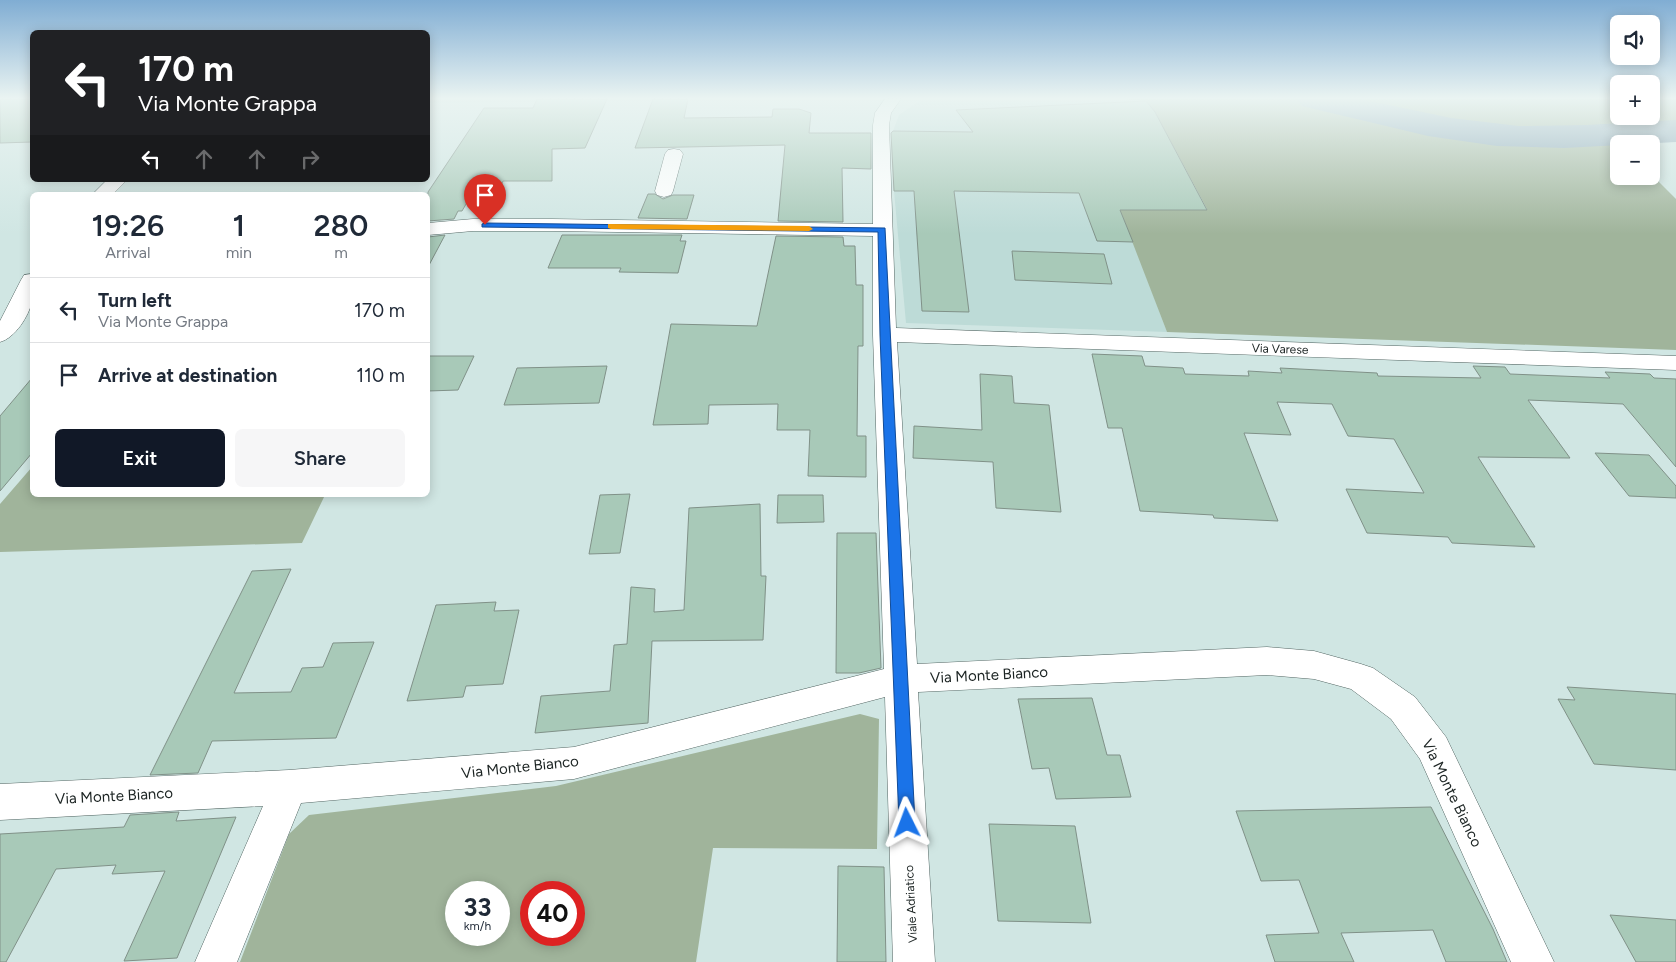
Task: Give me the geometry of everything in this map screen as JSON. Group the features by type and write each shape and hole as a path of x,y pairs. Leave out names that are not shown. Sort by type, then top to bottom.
{"street":[{"name":"Viale Adriatico","path":"881,144 884,335 914,962"},
{"path":"664,191 674,154"},
{"path":"104,192 116,182"},
{"path":"430,229 473,225 552,225 882,230"},
{"path":"0,335 9,326 18,303 30,283"},
{"name":"Via Varese","path":"884,335 1676,363"},
{"name":"Via Monte Bianco","path":"0,802 289,788 574,763 900,679 1267,661 1314,666 1361,678 1404,708 1433,748 1533,962"},
{"path":"216,962 289,788"}],"shaded area":[{"path":"893,144 1172,144 1208,210 1121,210 1167,332 906,323 894,191"}],"green space":[{"path":"1172,144 1610,144 1610,185 1660,185 1660,183 1676,199 1676,350 1167,332 1120,210 1207,209"},
{"path":"30,469 30,497 324,497 302,543 0,552 0,504"},
{"path":"860,714 879,719 877,849 713,848 696,962 240,962 289,834 309,815 556,786"}],"building":[{"path":"460,144 587,144 585,148 552,149 552,181 503,181 498,192 473,192 462,211 458,211 454,219 430,221 430,192 428,192"},
{"path":"637,144 871,144 871,169 842,168 843,222 778,221 785,145 635,148"},
{"path":"892,144 1172,144 1207,210 1120,210 1133,242 1097,241 1079,193 954,191 969,312 922,311 914,191 894,191"},
{"path":"648,194 655,194 663,199 673,195 694,195 687,219 638,218"},
{"path":"445,235 430,263 430,237"},
{"path":"562,235 682,235 680,241 686,241 678,273 619,272 621,268 548,268"},
{"path":"776,236 843,237 844,246 855,246 856,285 863,285 863,346 858,346 857,436 866,436 866,477 808,476 810,430 777,430 778,404 709,405 708,424 653,425 671,324 757,326"},
{"path":"1012,251 1104,254 1112,284 1015,280"},
{"path":"1092,354 1142,356 1145,366 1183,368 1185,374 1249,376 1248,371 1282,373 1280,368 1377,373 1378,376 1481,378 1473,366 1505,367 1510,374 1610,378 1605,372 1650,374 1654,378 1676,379 1676,467 1623,404 1528,400 1570,458 1478,457 1535,547 1452,543 1448,537 1367,533 1346,489 1424,493 1394,439 1348,436 1332,404 1277,402 1291,435 1244,433 1278,521 1214,518 1213,515 1140,511 1122,428 1108,428"},
{"path":"430,356 474,356 458,390 430,391"},
{"path":"607,366 599,403 504,405 517,368"},
{"path":"980,374 1012,376 1014,403 1049,405 1061,512 996,508 993,462 913,458 914,426 982,430"},
{"path":"30,380 30,455 0,491 0,416"},
{"path":"1595,453 1649,455 1676,486 1676,498 1629,496"},
{"path":"630,494 620,553 589,554 600,495"},
{"path":"778,495 823,495 824,522 777,523"},
{"path":"760,504 761,576 766,576 763,640 652,641 648,723 535,733 541,696 610,691 614,645 627,644 631,587 655,589 654,612 684,610 689,508"},
{"path":"837,533 876,533 881,668 859,673 836,673"},
{"path":"291,569 234,693 291,692 302,668 323,667 333,643 374,642 336,738 212,741 198,773 150,775 252,571"},
{"path":"496,602 494,611 519,610 503,684 466,686 463,697 407,701 436,605"},
{"path":"1567,687 1676,694 1676,770 1594,764 1558,699 1575,700"},
{"path":"1092,698 1107,755 1120,755 1131,797 1056,799 1049,768 1032,769 1018,699"},
{"path":"1431,807 1493,929 1507,962 1446,962 1433,930 1341,933 1354,962 1275,962 1266,935 1319,933 1299,880 1261,881 1236,811"},
{"path":"179,812 176,821 236,817 177,958 124,961 165,871 112,874 116,865 56,869 6,962 0,962 0,834 124,827 130,815"},
{"path":"989,824 1075,826 1091,923 998,921"},
{"path":"838,866 884,867 886,962 837,962"},
{"path":"1610,915 1676,920 1676,962 1636,962"}],"slow traffic":[{"path":"611,226 809,229"}],"route":[{"path":"485,225 882,230 884,335 907,823"}]}
